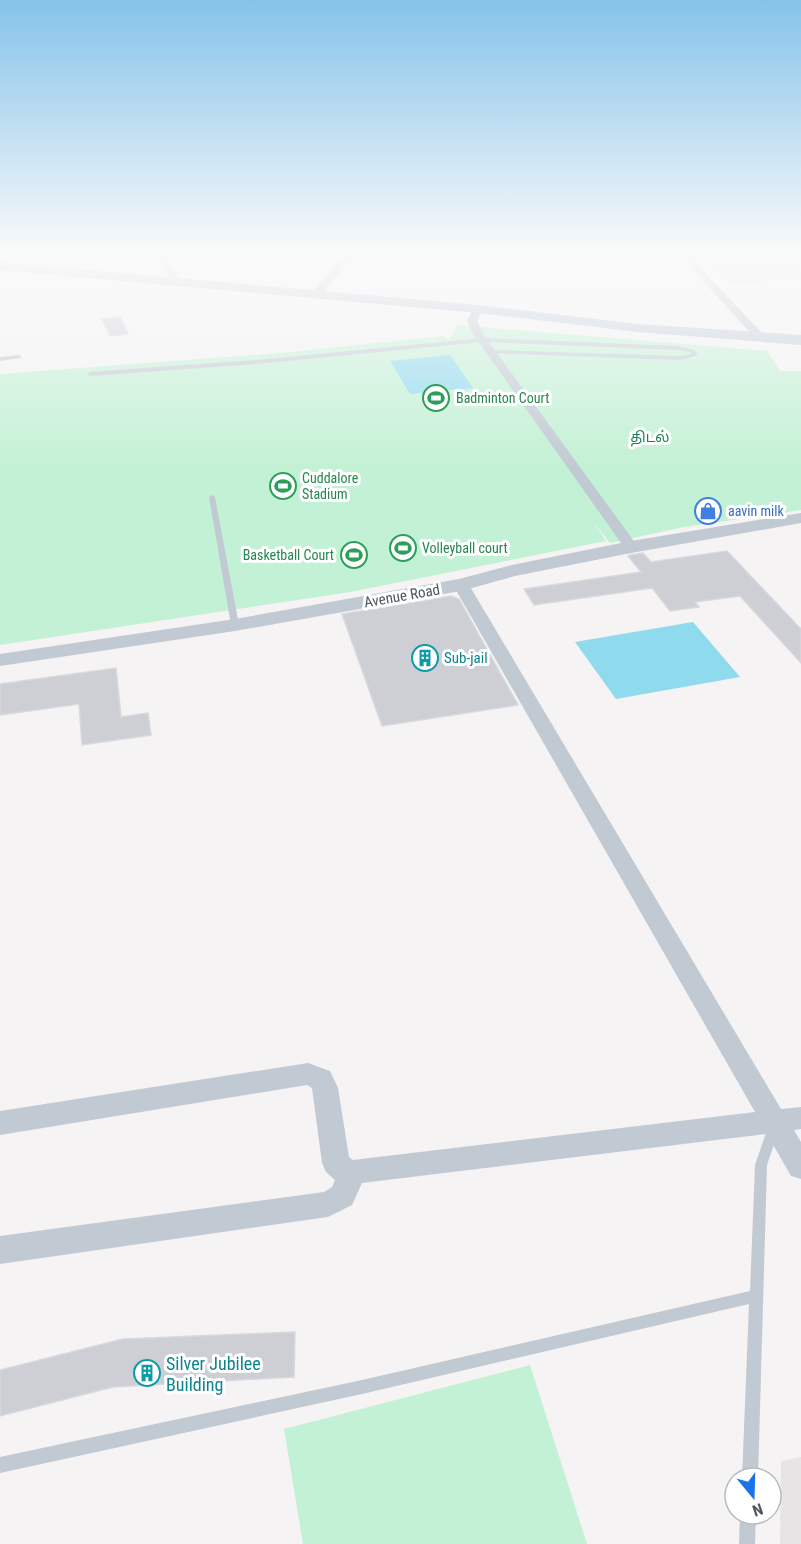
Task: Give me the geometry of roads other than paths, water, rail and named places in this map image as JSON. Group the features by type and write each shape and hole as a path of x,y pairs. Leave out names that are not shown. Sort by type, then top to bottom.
{"main road":[{"path":"606,324 801,340"}],"street":[{"path":"474,324 490,351 631,548"},
{"path":"749,324 762,338"},
{"name":"Avenue Road","path":"0,660 235,625 461,585 512,571 801,518"},
{"path":"461,585 788,1120 801,1167"},
{"path":"0,1122 309,1074 321,1079 325,1088 336,1163 344,1171 353,1172 788,1120"},
{"path":"0,1250 328,1204 342,1196 353,1172"}],"lane":[{"path":"90,374 256,362 483,340 678,348 692,351 695,355 681,358 490,351"},
{"path":"619,345 623,356"},
{"path":"0,359 19,357"},
{"path":"212,497 235,625"},
{"path":"750,1466 761,1166 788,1120"},
{"path":"0,1465 362,1387 756,1296"},
{"path":"747,1544 748,1526"}],"water":[{"path":"450,355 473,388 410,394 390,361"},
{"path":"693,622 740,677 616,699 575,642"}],"place":[{"name":"Badminton Court","path":"436,398"},
{"name":"Cuddalore Stadium","path":"283,486"},
{"name":"aavin milk","path":"708,511"},
{"name":"Volleyball court","path":"403,548"},
{"name":"Basketball Court","path":"354,555"},
{"name":"Sub-jail","path":"425,658"},
{"name":"Silver Jubilee Building","path":"147,1373"}],"park label":[{"name":"திடல்","path":"650,437"}]}
